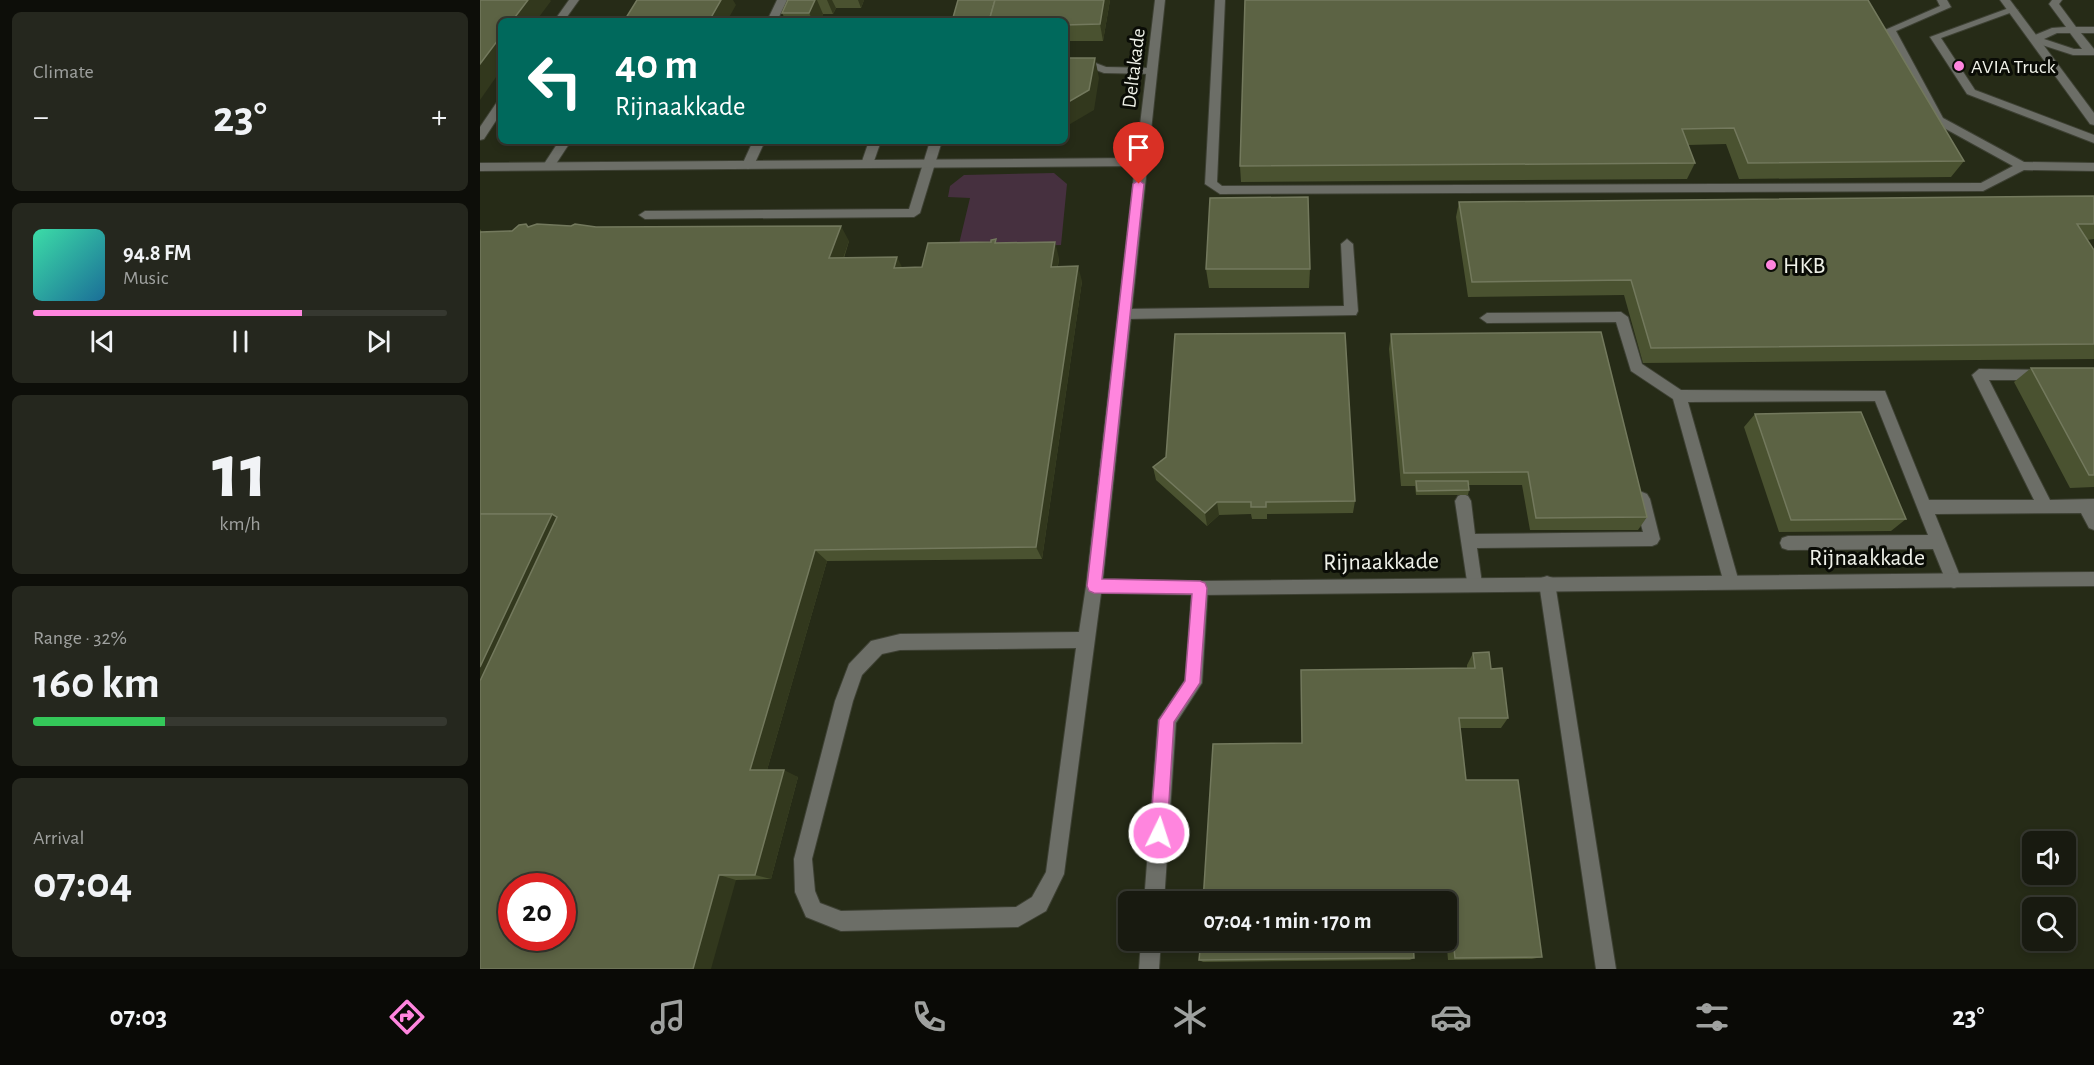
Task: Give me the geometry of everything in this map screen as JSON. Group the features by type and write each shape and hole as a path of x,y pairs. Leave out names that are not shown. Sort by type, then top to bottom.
{"street":[{"path":"561,18 573,0"},
{"path":"773,18 782,0"},
{"name":"Deltakade","path":"1141,162 1160,0"},
{"path":"1220,0 1211,184 1220,190 1983,187 2022,166"},
{"path":"1942,0 1946,7 1890,30 1939,120 2022,166 2094,167"},
{"path":"2005,0 2094,121"},
{"path":"2057,0 2054,4 2092,52"},
{"path":"2013,10 1935,38 1971,92 2094,139"},
{"path":"2034,39 2056,30 2094,30"},
{"path":"2034,39 2073,52 2092,52"},
{"path":"1068,62 1085,62 1104,70 1152,72"},
{"path":"480,136 498,111"},
{"path":"548,167 563,144"},
{"path":"748,165 758,144"},
{"path":"867,164 874,144"},
{"path":"645,215 914,213 935,144"},
{"path":"480,167 1141,162 1094,586 1087,640 1073,729 1055,874 1039,904 1018,917 841,921 813,910 805,892 803,860 836,732 855,670 877,647 900,642 1087,640"},
{"path":"1125,314 1351,311 1347,244"},
{"path":"1487,318 1621,317 1636,367 1679,396 1880,395 1954,580"},
{"path":"2045,506 1979,375 2059,374"},
{"path":"1679,396 1719,531 1731,582"},
{"path":"1468,541 1652,539 1638,484"},
{"path":"1463,501 1474,584"},
{"path":"1925,507 2089,506 2094,523"},
{"path":"1788,543 1939,542"},
{"name":"Rijnaakkade","path":"1094,586 1200,588 2094,579"},
{"path":"1547,583 1605,969"},
{"path":"1155,891 1167,720 1192,683 1200,588"},
{"path":"1149,969 1150,951"}],"shaded area":[{"path":"480,0 2094,0 2094,969 480,969"},
{"path":"1054,173 1067,184 1061,245 958,248 970,198 948,197 950,186 964,175"}],"building":[{"path":"480,0 528,0 514,18 498,18 498,40 480,64"},
{"path":"637,0 721,0 711,18 626,18"},
{"path":"788,0 815,0 809,13 782,13"},
{"path":"958,0 995,0 990,18 953,18"},
{"path":"995,0 1104,0 1100,24 1068,25 1068,18 990,18"},
{"path":"1245,0 1868,0 1964,161 1748,163 1734,128 1682,129 1695,163 1240,166"},
{"path":"1068,58 1095,58 1089,90 1068,102"},
{"name":"HKB","path":"2094,196 2094,224 2077,224 2094,250 2094,344 1651,348 1631,280 1472,282 1459,202"},
{"path":"1308,197 1310,269 1206,269 1210,198"},
{"path":"526,224 528,227 537,224 571,226 575,224 596,227 841,226 829,258 897,257 894,268 922,267 928,243 991,242 996,239 995,243 1055,242 1051,267 1078,266 1036,547 815,550 750,770 784,770 755,875 719,875 693,969 480,969 480,681 557,517 552,514 480,514 480,232 512,231 519,225"},
{"path":"1601,332 1647,517 1536,518 1528,472 1404,473 1391,334"},
{"path":"1345,333 1355,501 1266,502 1266,507 1251,507 1251,502 1217,502 1205,513 1153,467 1166,457 1175,334"},
{"path":"2031,368 2094,368 2094,475 2089,475"},
{"path":"1861,412 1906,519 1791,520 1755,414"},
{"path":"1416,481 1468,481 1469,490 1417,491"},
{"path":"480,514 552,514 480,667"},
{"path":"1489,652 1491,669 1502,668 1508,718 1459,718 1466,780 1518,780 1542,957 1455,958 1457,891 1204,891 1213,744 1302,743 1301,670 1475,668 1473,653"},
{"path":"1200,951 1414,951 1414,958 1199,960"}],"place":[{"name":"AVIA Truck","path":"1959,66"},
{"name":"HKB","path":"1771,265"}],"route":[{"path":"1139,184 1094,586 1200,588 1192,683 1167,720 1159,833"}]}
